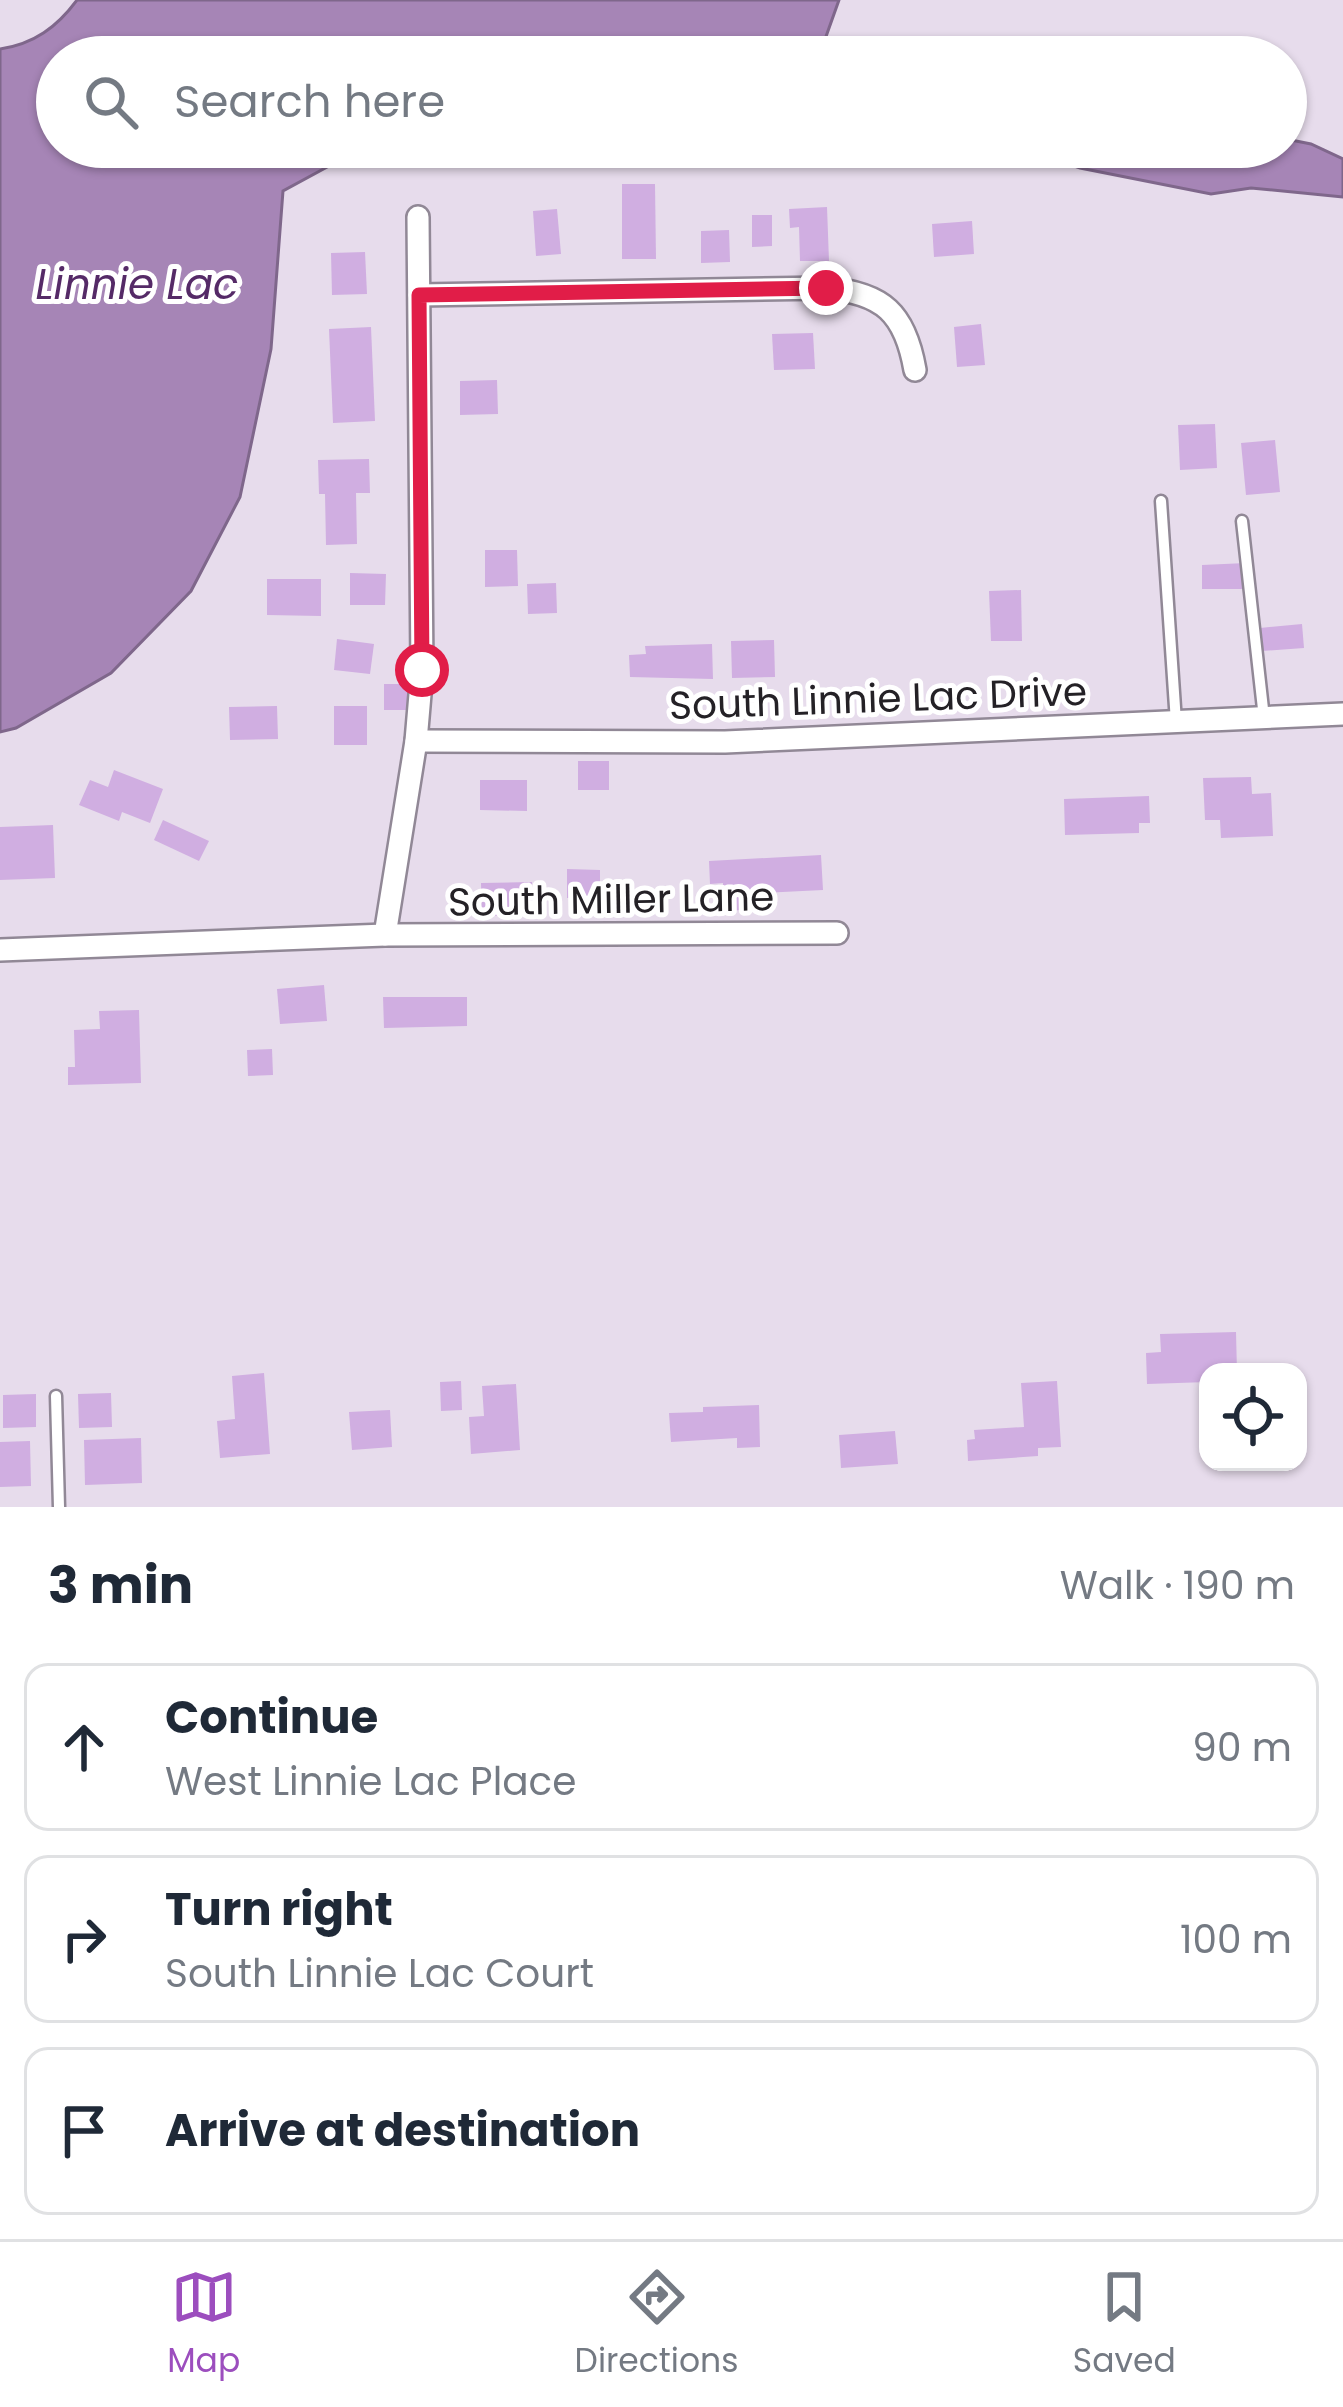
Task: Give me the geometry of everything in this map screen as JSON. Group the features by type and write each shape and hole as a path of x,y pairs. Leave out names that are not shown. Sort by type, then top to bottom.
{"street":[{"path":"385,935 416,741 422,647 418,217"},
{"path":"419,295 858,291 888,308 903,329 914,370"},
{"name":"South Linnie Lac Drive","path":"416,741 724,742 1343,714"},
{"name":"South Miller Lane","path":"0,950 385,935 837,933"}],"lane":[{"path":"1161,502 1176,722"},
{"path":"1242,521 1264,718"},
{"path":"56,1396 59,1507"}],"water":[{"name":"Linnie Lac","path":"77,0 839,0 826,36 38,36"},
{"name":"Linnie Lac","path":"36,37 36,168 325,168 283,191 271,349 240,497 191,591 111,673 16,728 0,732 0,49"},
{"path":"1307,143 1343,159 1343,197 1251,188 1211,194 1080,168 1307,168"}],"building":[{"path":"622,184 655,184 656,259 622,259"},
{"path":"827,207 829,261 800,261 799,227 790,228 789,209"},
{"path":"557,209 561,254 536,256 533,211"},
{"path":"752,215 772,215 772,246 752,247"},
{"path":"972,221 974,254 934,257 932,224"},
{"path":"729,230 730,262 701,263 701,231"},
{"path":"365,252 367,294 332,295 331,253"},
{"path":"981,324 985,365 957,367 954,327"},
{"path":"371,327 375,421 333,423 329,329"},
{"path":"813,333 815,369 774,370 772,334"},
{"path":"497,380 498,414 460,415 460,381"},
{"path":"1215,424 1217,468 1180,470 1178,425"},
{"path":"1275,440 1280,492 1246,495 1241,443"},
{"path":"369,459 370,493 356,493 357,544 326,545 325,494 319,494 318,460"},
{"path":"485,550 517,550 518,586 485,587"},
{"path":"1246,563 1247,589 1202,589 1202,565"},
{"path":"350,573 386,574 385,605 350,605"},
{"path":"267,579 321,579 321,616 267,615"},
{"path":"556,583 557,613 528,614 527,584"},
{"path":"1021,590 1022,641 991,641 989,591"},
{"path":"1302,624 1304,648 1262,651 1260,628"},
{"path":"337,639 374,644 370,674 334,670"},
{"path":"774,640 775,677 732,678 731,641"},
{"path":"712,644 713,679 630,677 629,655 646,654 645,646"},
{"path":"384,684 410,684 410,710 384,710"},
{"path":"277,706 278,739 230,740 229,707"},
{"path":"334,706 367,706 367,745 334,745"},
{"path":"578,761 609,761 609,790 578,790"},
{"path":"114,770 163,789 150,823 122,812 119,821 79,805 90,780 108,787"},
{"path":"1251,777 1252,794 1271,793 1273,836 1221,838 1220,820 1205,820 1203,778"},
{"path":"480,780 527,780 527,811 480,810"},
{"path":"1149,796 1150,823 1139,823 1139,833 1065,835 1064,799"},
{"path":"163,820 209,841 199,861 154,840"},
{"path":"53,825 55,878 0,880 0,827"},
{"path":"821,855 823,890 743,894 744,910 724,911 723,883 710,884 709,861"},
{"path":"567,869 600,870 600,898 567,898"},
{"path":"532,882 532,915 482,916 481,883"},
{"path":"324,985 327,1021 280,1024 277,989"},
{"path":"383,997 467,997 467,1026 384,1028"},
{"path":"139,1010 141,1083 68,1085 68,1067 75,1067 74,1030 100,1029 99,1011"},
{"path":"272,1049 273,1075 248,1076 247,1050"},
{"path":"1236,1332 1237,1363 1199,1363 1199,1382 1147,1384 1146,1353 1161,1352 1160,1334"},
{"path":"264,1373 270,1454 220,1458 217,1421 235,1419 232,1376"},
{"path":"461,1381 462,1410 441,1411 440,1382"},
{"path":"1057,1381 1061,1447 1038,1448 1038,1456 968,1461 967,1440 975,1439 974,1430 1024,1427 1021,1383"},
{"path":"516,1384 520,1450 471,1454 469,1417 484,1416 482,1386"},
{"path":"111,1393 112,1427 79,1428 78,1394"},
{"path":"36,1394 36,1427 3,1428 3,1395"},
{"path":"759,1405 760,1447 737,1448 737,1438 671,1442 669,1413"},
{"path":"390,1410 392,1447 352,1450 349,1412"},
{"path":"895,1431 898,1464 841,1468 839,1435"},
{"path":"141,1438 142,1483 85,1485 84,1440"},
{"path":"30,1441 31,1486 0,1487 0,1442"}],"route":[{"path":"422,670 419,295 826,288"}]}
